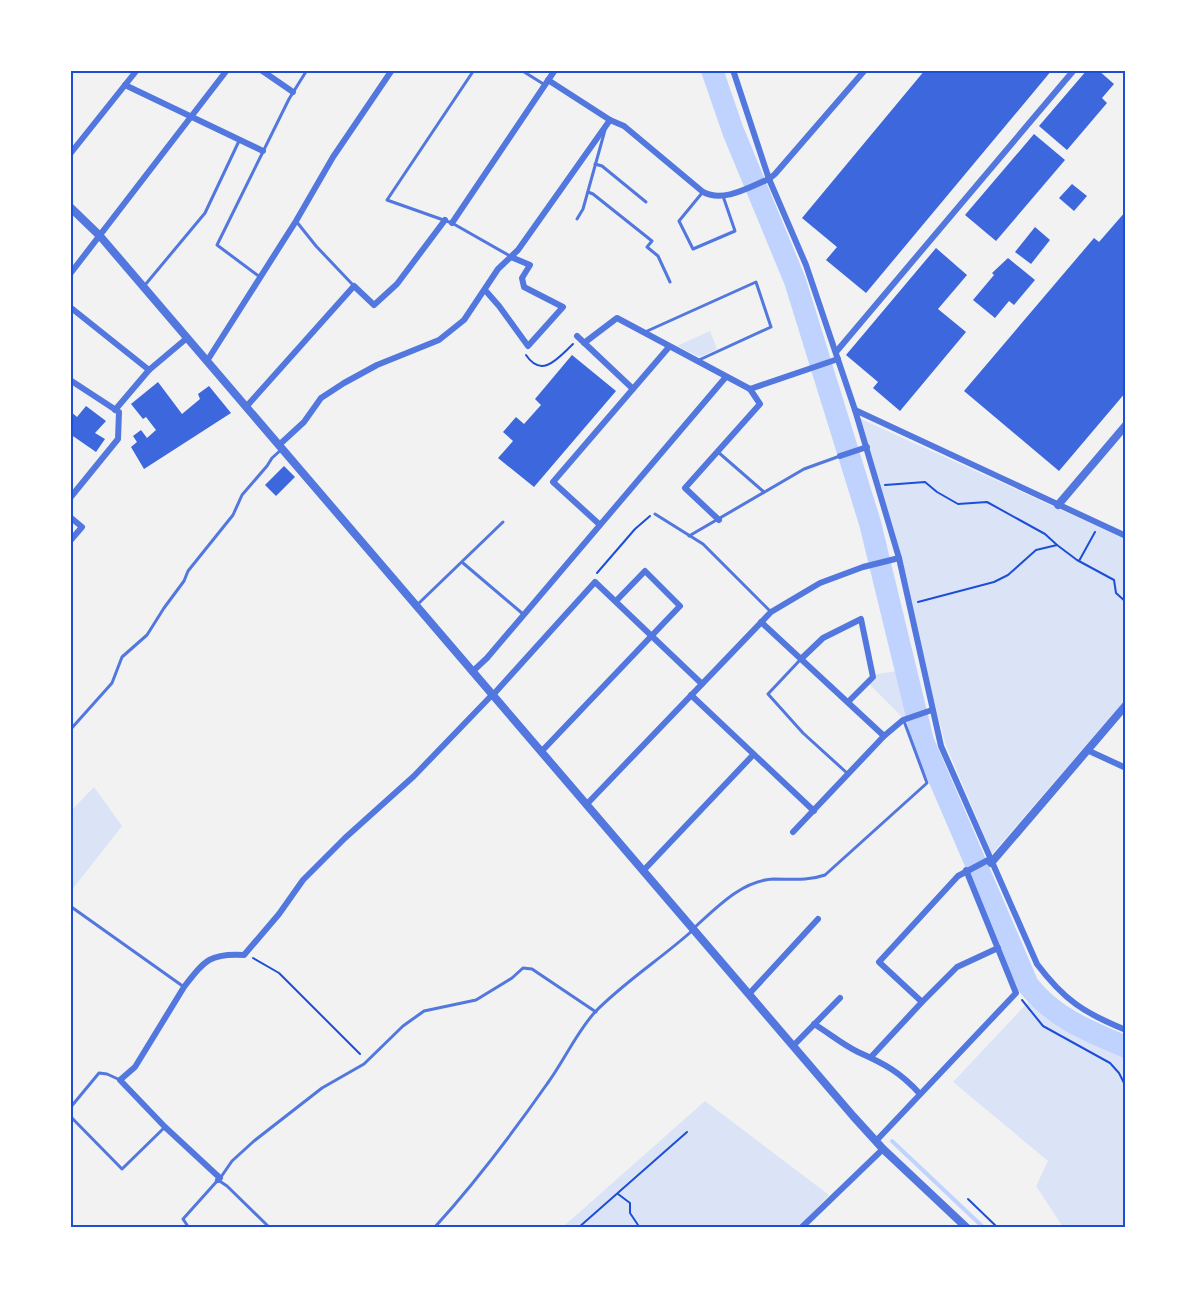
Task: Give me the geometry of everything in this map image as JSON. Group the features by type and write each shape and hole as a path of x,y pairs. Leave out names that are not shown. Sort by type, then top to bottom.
{"street":[{"path":"70,154 137,70"},
{"path":"70,274 227,70"},
{"path":"261,70 293,92"},
{"path":"207,361 296,221 333,157 392,70"},
{"path":"452,223 555,70"},
{"path":"733,70 769,178 806,265 834,358 867,447 899,558 941,746 1037,964 1067,999 1084,1011 1125,1030"},
{"path":"547,82 609,121 624,126 703,192 711,196 723,196 769,178 782,168 865,70"},
{"path":"750,389 834,358 1074,70"},
{"path":"125,86 262,151"},
{"path":"280,447 304,422 321,398 377,365 439,340 464,320 498,269 518,250 609,121"},
{"path":"70,207 100,236 492,696 876,1141 967,1227"},
{"path":"246,407 354,286 374,305 398,284 445,220"},
{"path":"485,290 500,306 528,346 563,307 524,287 522,278 530,266 511,256"},
{"path":"70,308 148,370"},
{"path":"584,343 617,318 725,378 750,389 760,404 685,488 719,520"},
{"path":"578,337 632,388"},
{"path":"115,410 148,370 187,338"},
{"path":"599,524 553,482 669,347"},
{"path":"472,672 487,658 725,378"},
{"path":"70,380 119,412 118,439 70,498"},
{"path":"855,410 1125,536"},
{"path":"1058,505 1125,424"},
{"path":"840,456 867,447"},
{"path":"70,517 82,527 70,542"},
{"path":"586,805 771,612 820,583 862,567 899,558"},
{"path":"541,752 680,606 645,571 616,601"},
{"path":"219,1179 120,1080 135,1067 184,987 211,958 223,954 244,955 279,914 303,880 345,838 414,776 492,696 595,582 702,684"},
{"path":"801,659 823,638 861,619 873,677 848,702"},
{"path":"761,622 884,736"},
{"path":"691,695 814,811"},
{"path":"922,1002 879,962 958,876 968,869 991,861 1125,705"},
{"path":"793,832 884,736 903,720 932,710"},
{"path":"1088,750 1125,768"},
{"path":"643,871 753,755"},
{"path":"876,1141 1016,993 968,869"},
{"path":"749,994 818,919"},
{"path":"871,1057 957,967 998,948"},
{"path":"793,1046 840,998"},
{"path":"814,1024 857,1052 871,1057 903,1076 920,1094"},
{"path":"801,1227 884,1149"}],"lane":[{"path":"260,277 217,245 262,151 307,70"},
{"path":"474,70 387,200 452,223 511,256"},
{"path":"521,70 547,82"},
{"path":"577,219 583,209 609,121"},
{"path":"143,286 205,213 239,140"},
{"path":"595,164 602,166 646,202"},
{"path":"588,192 652,241 647,247 658,256 670,282"},
{"path":"703,192 679,221 693,249 735,231 723,196"},
{"path":"296,221 354,286"},
{"path":"644,333 756,282 771,327 696,361"},
{"path":"70,730 112,683 122,657 147,635 188,571 234,515 242,495 280,447"},
{"path":"717,451 764,492"},
{"path":"689,536 804,469 840,456"},
{"path":"655,514 703,544 771,612"},
{"path":"417,606 503,522"},
{"path":"462,563 523,614"},
{"path":"801,659 768,694 803,733 848,774"},
{"path":"434,1227 487,1165 532,1106 596,1012 625,985 663,957 724,900 760,881 815,879 834,869 927,783 903,720"},
{"path":"70,906 184,987"},
{"path":"189,1227 183,1219 232,1161 254,1141 322,1089 364,1064 403,1026 424,1011 476,1000 512,978 523,968 531,969 596,1012"},
{"path":"70,1108 99,1073 120,1080"},
{"path":"70,1116 122,1169 165,1127"},
{"path":"219,1179 270,1227"}],"path":[{"path":"528,346 523,351 531,363 536,366 547,366 578,337"},
{"path":"878,486 926,482 937,492 958,504 987,501 1045,534 1079,561 1114,580 1116,593 1125,602"},
{"path":"595,582 594,576 635,529 646,518 655,514"},
{"path":"1079,561 1099,524"},
{"path":"910,605 994,582 1008,575 1036,550 1057,545"},
{"path":"244,955 258,960 279,973 360,1054"},
{"path":"1016,993 1043,1026 1110,1063 1119,1073 1125,1087"},
{"path":"578,1227 687,1131"},
{"path":"618,1194 630,1203 630,1213 640,1227"},
{"path":"968,1199 998,1227"}],"shaded area":[{"path":"710,331 717,349 700,357 677,346"},
{"path":"861,419 1125,539 1125,700 992,854 945,743"},
{"path":"903,670 915,714 903,718 866,681 872,675"},
{"path":"94,787 122,826 71,891 71,811"},
{"path":"1032,998 1072,1028 1125,1051 1125,1227 1063,1227 1036,1186 1048,1161 953,1082"},
{"path":"705,1101 829,1195 799,1227 567,1228 565,1225"}],"building":[{"path":"925,70 1052,70 866,293 826,260 837,247 802,218"},
{"path":"1087,70 1098,70 1114,84 1102,98 1107,103 1067,150 1039,126"},
{"path":"1034,134 1065,160 996,241 965,215"},
{"path":"1072,184 1087,196 1074,211 1059,198"},
{"path":"1126,211 1126,392 1059,471 964,391 1094,238 1099,242"},
{"path":"1035,227 1050,240 1031,264 1015,252"},
{"path":"936,248 967,275 938,309 966,332 900,411 873,388 878,382 846,355"},
{"path":"1008,258 1035,280 1014,305 1009,301 995,318 973,300 994,275 992,273"},
{"path":"572,355 616,391 534,487 498,458 513,441 503,432 516,417 524,424 541,405 535,399"},
{"path":"158,382 182,414 200,399 198,394 209,386 231,413 144,469 131,447 137,442 133,436 141,430 147,438 156,430 146,417 143,419 131,404"},
{"path":"86,406 106,421 95,433 105,439 96,452 70,434 70,411 77,417"},
{"path":"284,466 295,477 276,496 265,485"}],"waterway":[{"path":"712,70 733,131 795,281 870,523 923,741 1028,985 1060,1015 1126,1047"},
{"path":"892,1141 984,1228"}]}
